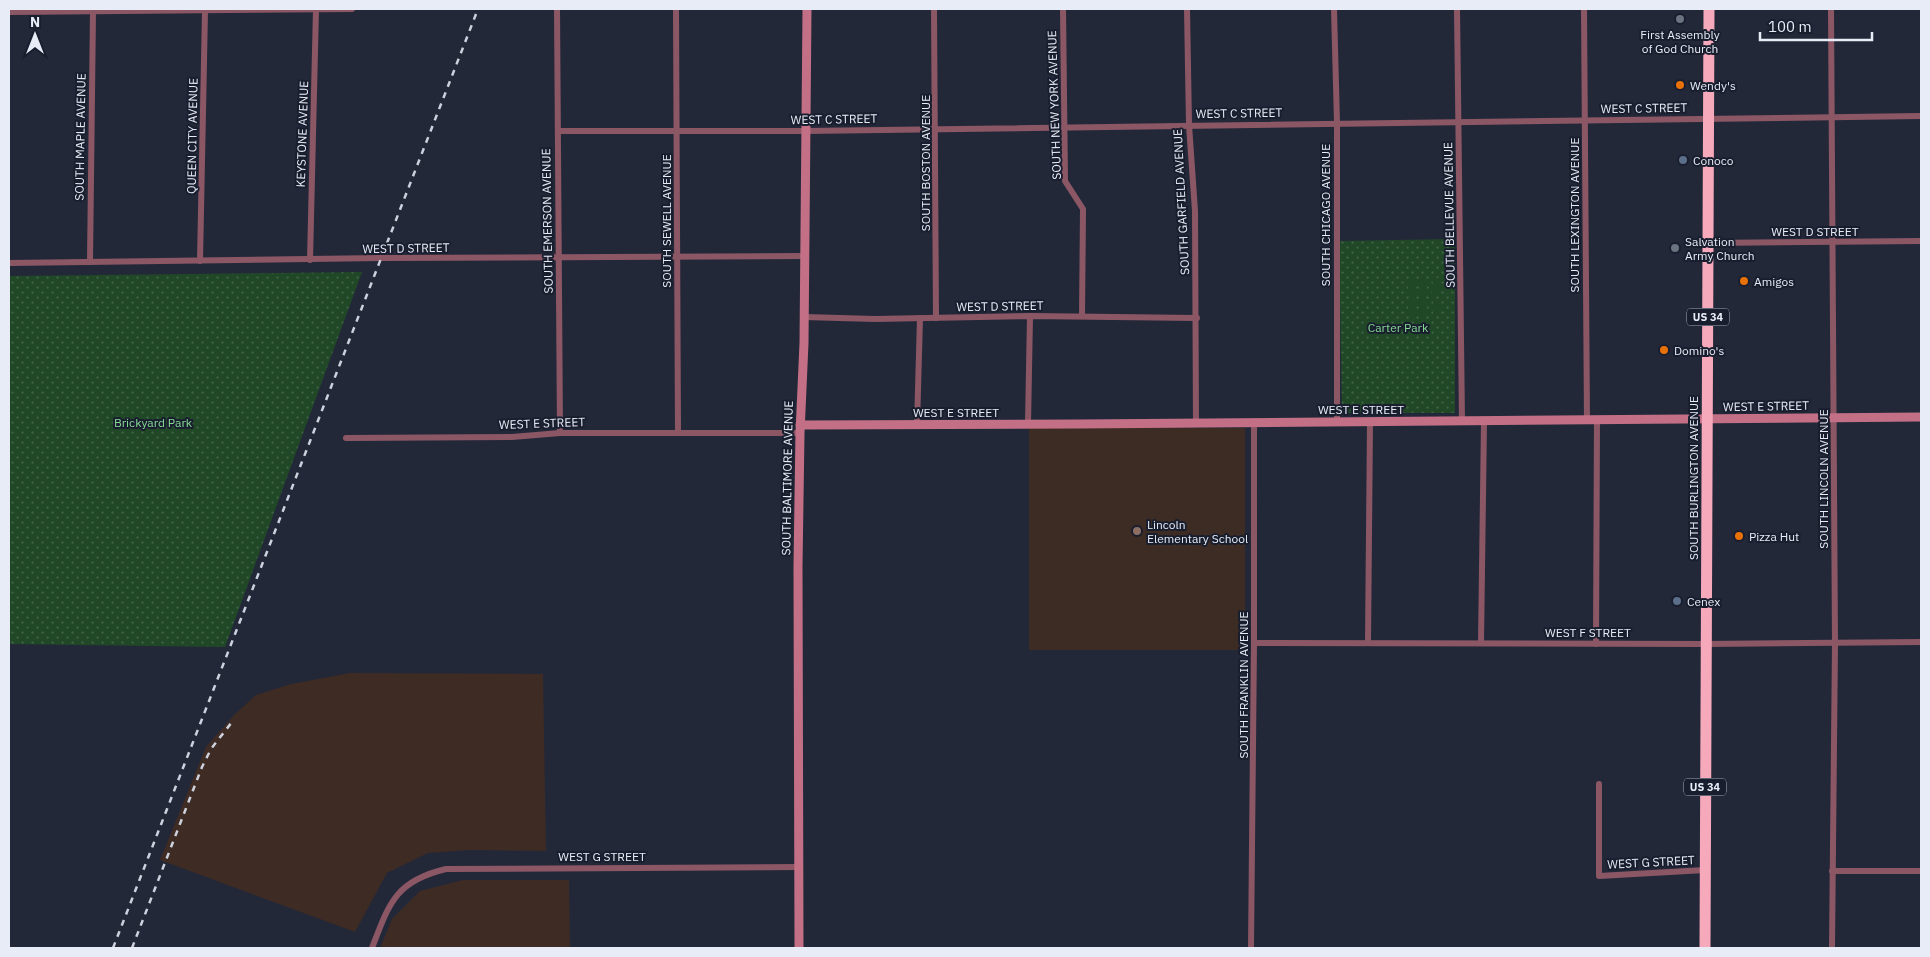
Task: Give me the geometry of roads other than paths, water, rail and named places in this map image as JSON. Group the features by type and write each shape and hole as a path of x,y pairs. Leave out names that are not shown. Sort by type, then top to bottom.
{"highway":[{"name":"SOUTH BURLINGTON AVENUE","path":"1705,948 1709,9"}],"street":[{"name":"KEYSTONE AVENUE","path":"310,260 316,9"},
{"path":"9,12 352,9"},
{"name":"SOUTH EMERSON AVENUE","path":"557,9 560,433"},
{"name":"SOUTH SEWELL AVENUE","path":"676,9 678,433"},
{"name":"SOUTH BALTIMORE AVENUE","path":"799,948 800,429 804,317 807,9"},
{"name":"SOUTH BOSTON AVENUE","path":"934,9 936,318"},
{"name":"SOUTH NEW YORK AVENUE","path":"1063,9 1065,181 1083,209 1082,316"},
{"name":"SOUTH GARFIELD AVENUE","path":"1187,9 1188,125 1195,211 1196,424"},
{"name":"SOUTH CHICAGO AVENUE","path":"1334,9 1337,123 1337,422"},
{"name":"SOUTH BELLEVUE AVENUE","path":"1457,9 1462,421"},
{"name":"SOUTH LEXINGTON AVENUE","path":"1584,9 1587,420"},
{"name":"SOUTH LINCOLN AVENUE","path":"1831,9 1834,418 1832,948"},
{"name":"SOUTH MAPLE AVENUE","path":"90,262 93,11"},
{"name":"QUEEN CITY AVENUE","path":"200,261 205,11"},
{"name":"WEST C STREET","path":"558,130 805,131 1921,116"},
{"name":"WEST D STREET","path":"1708,243 1921,242"},
{"name":"WEST D STREET","path":"9,263 804,256"},
{"path":"1028,424 1030,316"},
{"name":"WEST D STREET","path":"804,317 1082,316 1197,318"},
{"path":"916,425 920,318"},
{"name":"WEST E STREET","path":"346,438 502,437 560,433 678,433 916,425 1921,417"},
{"path":"1596,644 1597,420"},
{"path":"1481,644 1484,421"},
{"name":"SOUTH FRANKLIN AVENUE","path":"1251,948 1254,422"},
{"path":"1368,644 1370,422"},
{"name":"WEST F STREET","path":"1254,643 1706,644 1921,642"},
{"name":"WEST G STREET","path":"1599,784 1599,876 1705,870"},
{"name":"WEST G STREET","path":"372,948 396,894 408,883 429,873 446,869 799,867"},
{"path":"1832,871 1921,871"}],"railway":[{"path":"113,948 478,9"},
{"path":"132,948 202,767 211,749 232,722"}],"place":[{"name":"First Assembly of God Church","path":"1680,19"},
{"name":"Wendy's","path":"1680,85"},
{"name":"Conoco","path":"1683,160"},
{"name":"Salvation Army Church","path":"1675,248"},
{"name":"Amigos","path":"1744,281"},
{"name":"Domino's","path":"1664,350"},
{"name":"Lincoln Elementary School","path":"1137,531"},
{"name":"Pizza Hut","path":"1739,536"},
{"name":"Cenex","path":"1677,601"}],"park label":[{"name":"Carter Park","path":"1398,327"},
{"name":"Brickyard Park","path":"153,422"}]}
